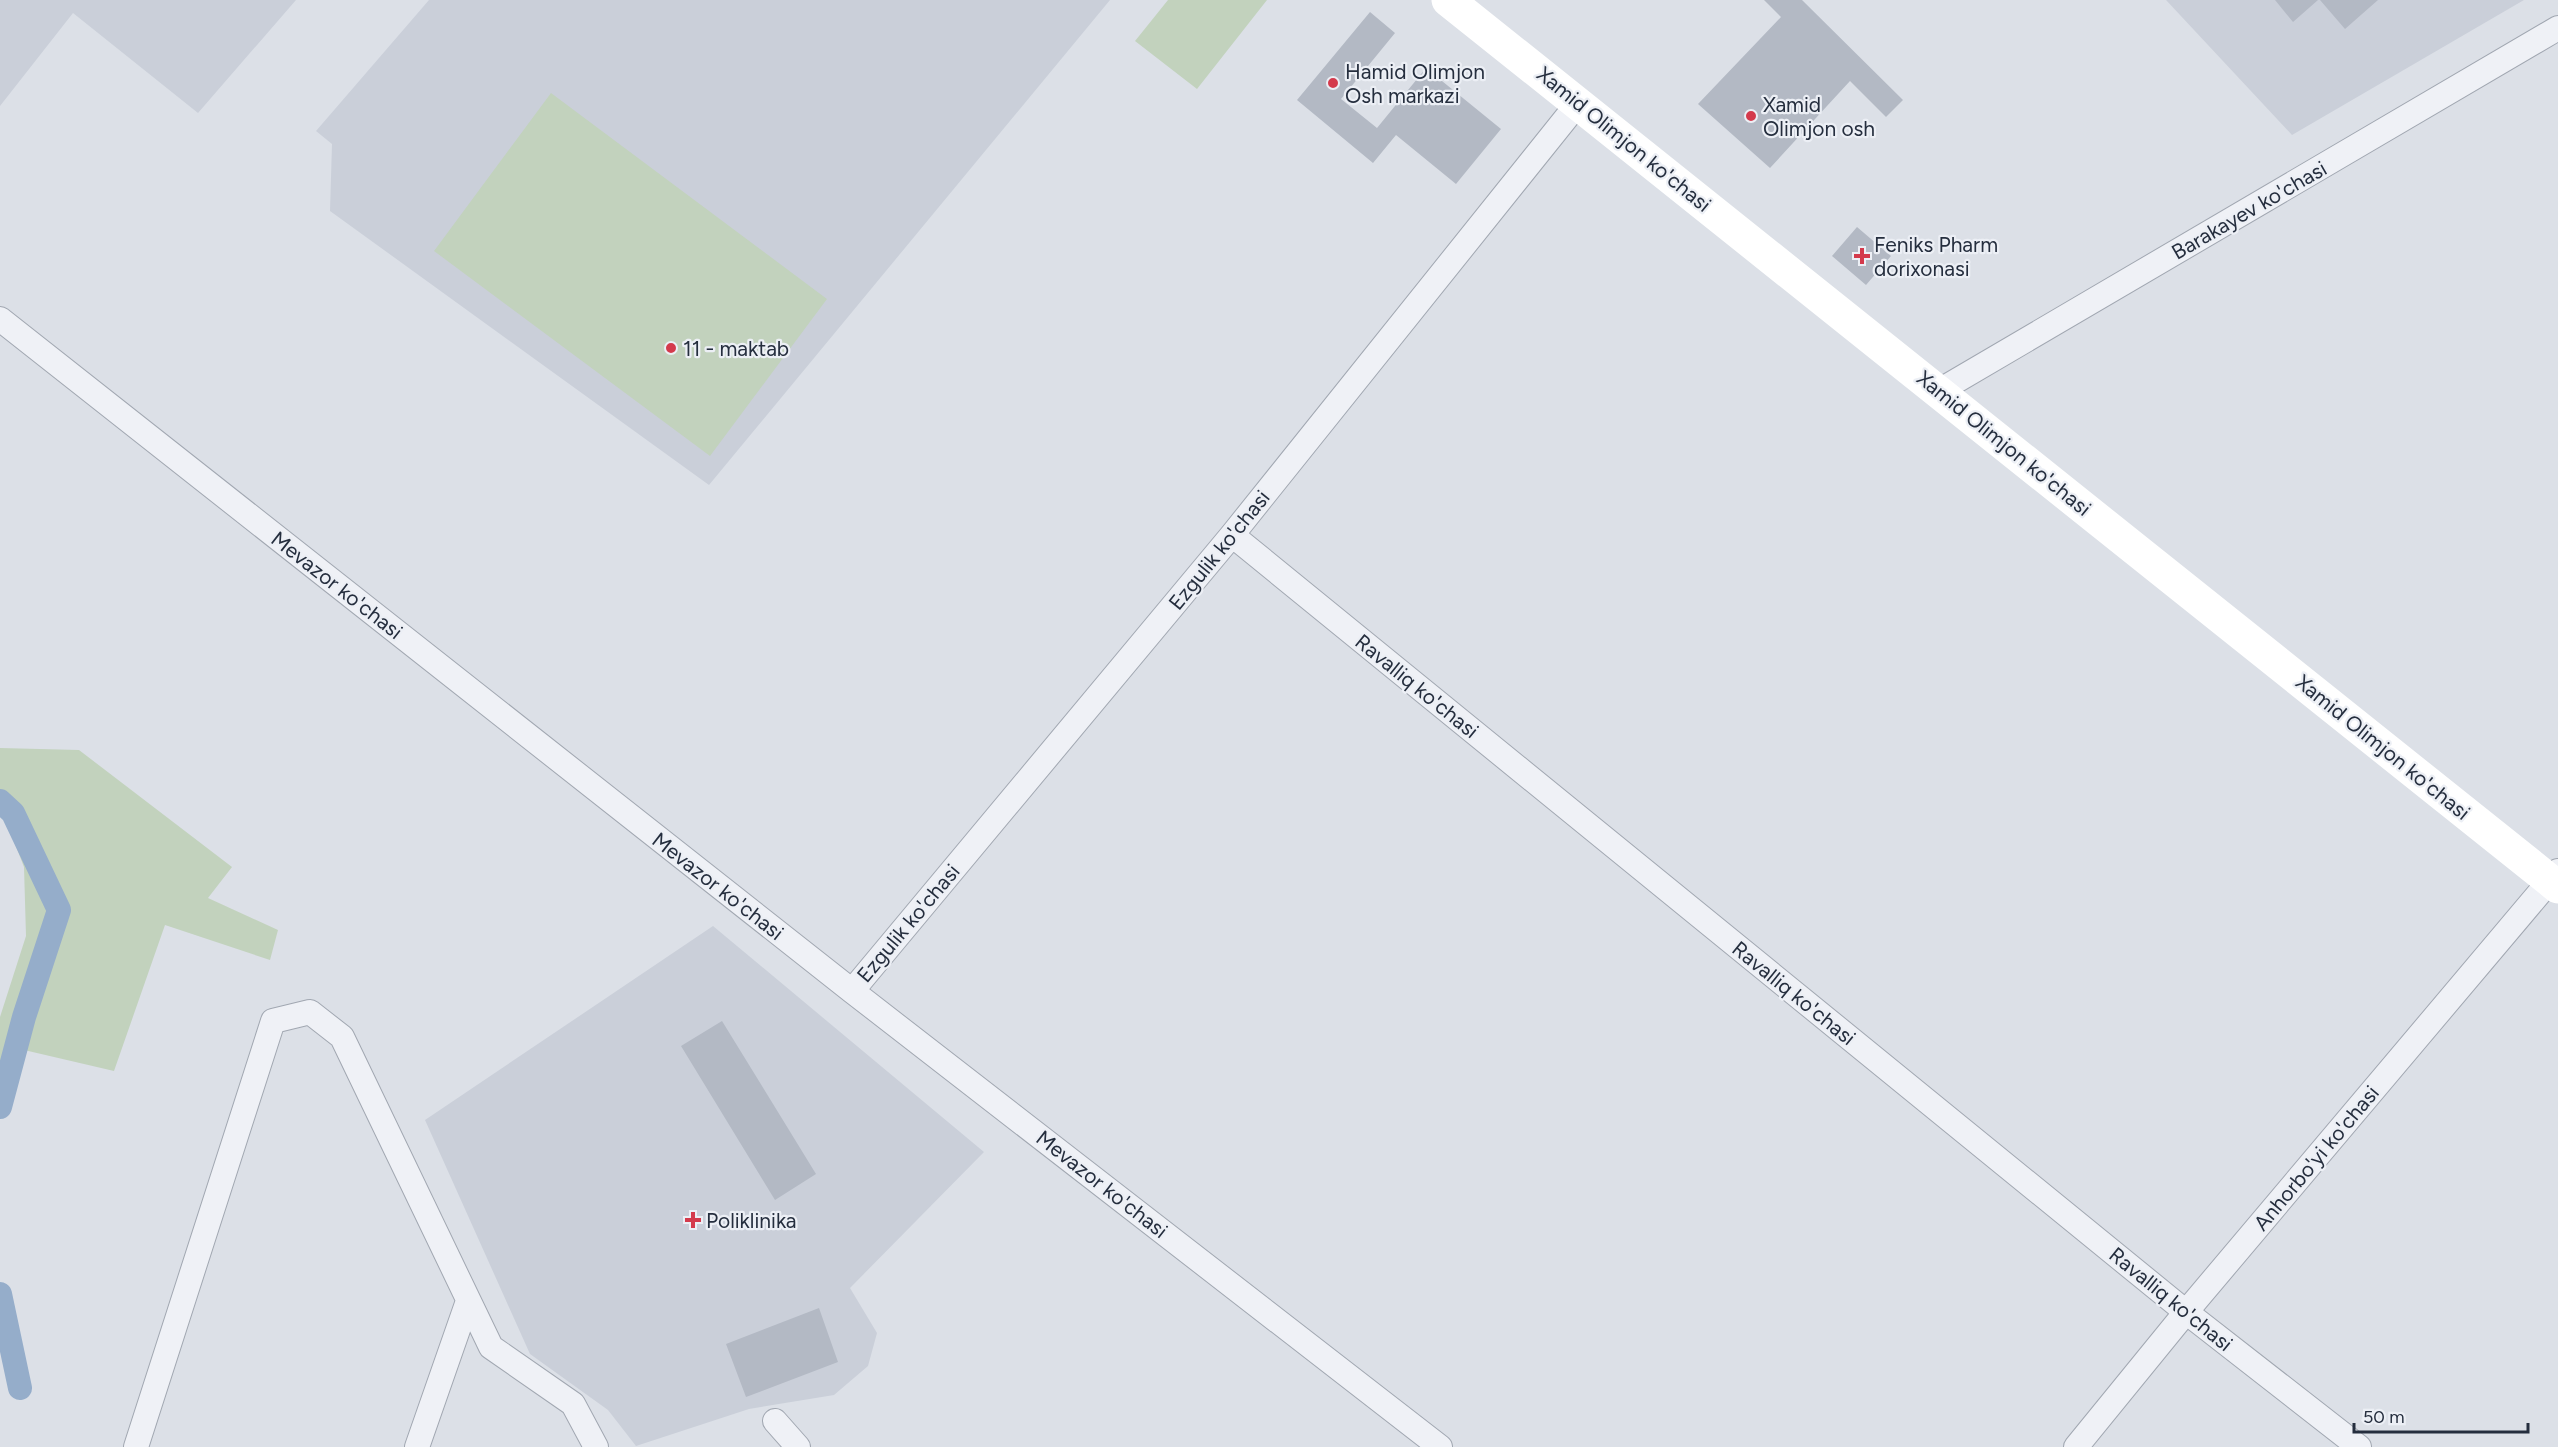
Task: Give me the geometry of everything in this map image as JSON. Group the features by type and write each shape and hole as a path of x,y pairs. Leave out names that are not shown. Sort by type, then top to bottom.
{"main road":[{"name":"Xamid Olimjon ko'chasi","path":"1448,0 2555,880"}],"street":[{"name":"Barakayev ko'chasi","path":"1939,391 2558,28"},
{"name":"Ezgulik ko'chasi","path":"852,991 1232,535 1579,102"},
{"name":"Mevazor ko'chasi","path":"0,319 852,991 1440,1447"},
{"name":"Ravalliq ko'chasi","path":"1232,535 2186,1312 2359,1447"},
{"name":"Anhorbo'yi ko'chasi","path":"2076,1447 2186,1312 2555,880"},
{"path":"136,1447 273,1021 310,1012 342,1037 491,1347 573,1404 596,1447"},
{"path":"417,1447 468,1301"},
{"path":"775,1421 798,1447"}],"shaded area":[{"path":"0,0 296,0 198,113 73,13 0,106"},
{"name":"11 - maktab","path":"429,0 1110,0 709,485 330,211 332,144 316,131"},
{"path":"2166,0 2524,0 2292,135"},
{"name":"Poliklinika","path":"713,926 984,1152 850,1288 877,1333 868,1366 834,1395 749,1409 636,1446 608,1410 530,1354 425,1120"}],"green space":[{"path":"1168,0 1267,0 1197,89 1135,41"},
{"path":"551,93 827,299 710,456 434,251"},
{"path":"0,748 79,750 232,867 208,898 278,930 270,960 165,925 114,1071 24,1050 9,1095 0,1089 0,1017 26,936 24,867 5,818 0,814"}],"building":[{"path":"1764,0 1802,0 1903,100 1886,117 1850,81 1770,168 1698,104 1781,17"},
{"path":"2275,0 2318,0 2293,22"},
{"path":"2320,0 2378,0 2345,29"},
{"name":"Hamid Olimjon Osh markazi","path":"1370,12 1395,33 1341,99 1377,128 1426,68 1501,129 1456,184 1396,135 1373,163 1297,100"},
{"name":"Feniks Pharm dorixonasi","path":"1857,227 1891,256 1866,285 1832,256"},
{"path":"722,1021 816,1174 775,1200 681,1046"},
{"path":"819,1308 838,1362 746,1397 726,1344"}],"waterway":[{"path":"0,801 13,813 59,910 24,1017 0,1107"},
{"path":"0,1294 20,1388"}],"place":[{"name":"Hamid Olimjon Osh markazi","path":"1333,83"},
{"name":"Xamid Olimjon osh","path":"1751,116"},
{"name":"Feniks Pharm dorixonasi","path":"1862,256"},
{"name":"11 - maktab","path":"671,348"},
{"name":"Poliklinika","path":"693,1220"}]}
